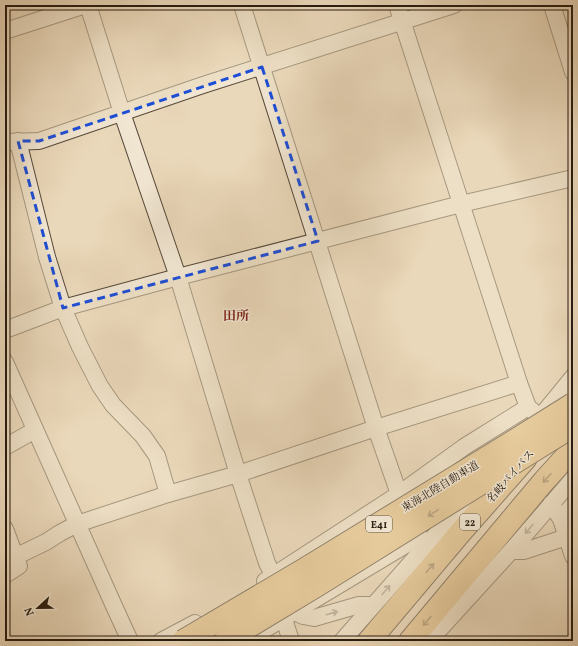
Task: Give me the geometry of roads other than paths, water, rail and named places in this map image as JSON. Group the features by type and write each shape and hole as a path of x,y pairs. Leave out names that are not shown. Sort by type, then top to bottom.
{"highway":[{"path":"493,454 573,398"},
{"name":"東海北陸自動車道","path":"183,641 305,569 573,404"},
{"name":"名岐バイパス","path":"369,641 460,533 573,404"},
{"name":"東海北陸自動車道","path":"225,641 573,426"},
{"path":"410,641 544,481 573,449"}],"street":[{"path":"5,31 87,5 178,277 238,474 267,563 289,615 291,641"},
{"path":"242,5 376,428 399,494 424,540"},
{"path":"397,5 519,383 528,407 540,418"},
{"path":"168,494 157,456 143,436 113,405 100,386 80,347 63,308 12,142 39,141 203,85 454,5"},
{"path":"552,5 573,72"},
{"path":"5,330 63,308 178,277 461,204 573,178"},
{"path":"5,362 130,641"},
{"path":"342,641 373,605 424,540 540,418 573,377"},
{"path":"15,557 46,542 77,524 168,494 238,474 376,428 519,383"},
{"path":"161,641 211,614 273,575 399,494 464,447 528,407"},
{"path":"5,446 35,430"},
{"path":"429,641 511,551 573,478"},
{"path":"551,504 570,535 573,556"},
{"path":"561,519 573,505"},
{"path":"5,530 19,566 5,576"},
{"path":"511,551 524,551 570,535"},
{"path":"246,641 289,615 424,540"},
{"path":"289,615 314,618 359,605 373,605"}],"district":[{"name":"田所","path":"236,315"}]}
